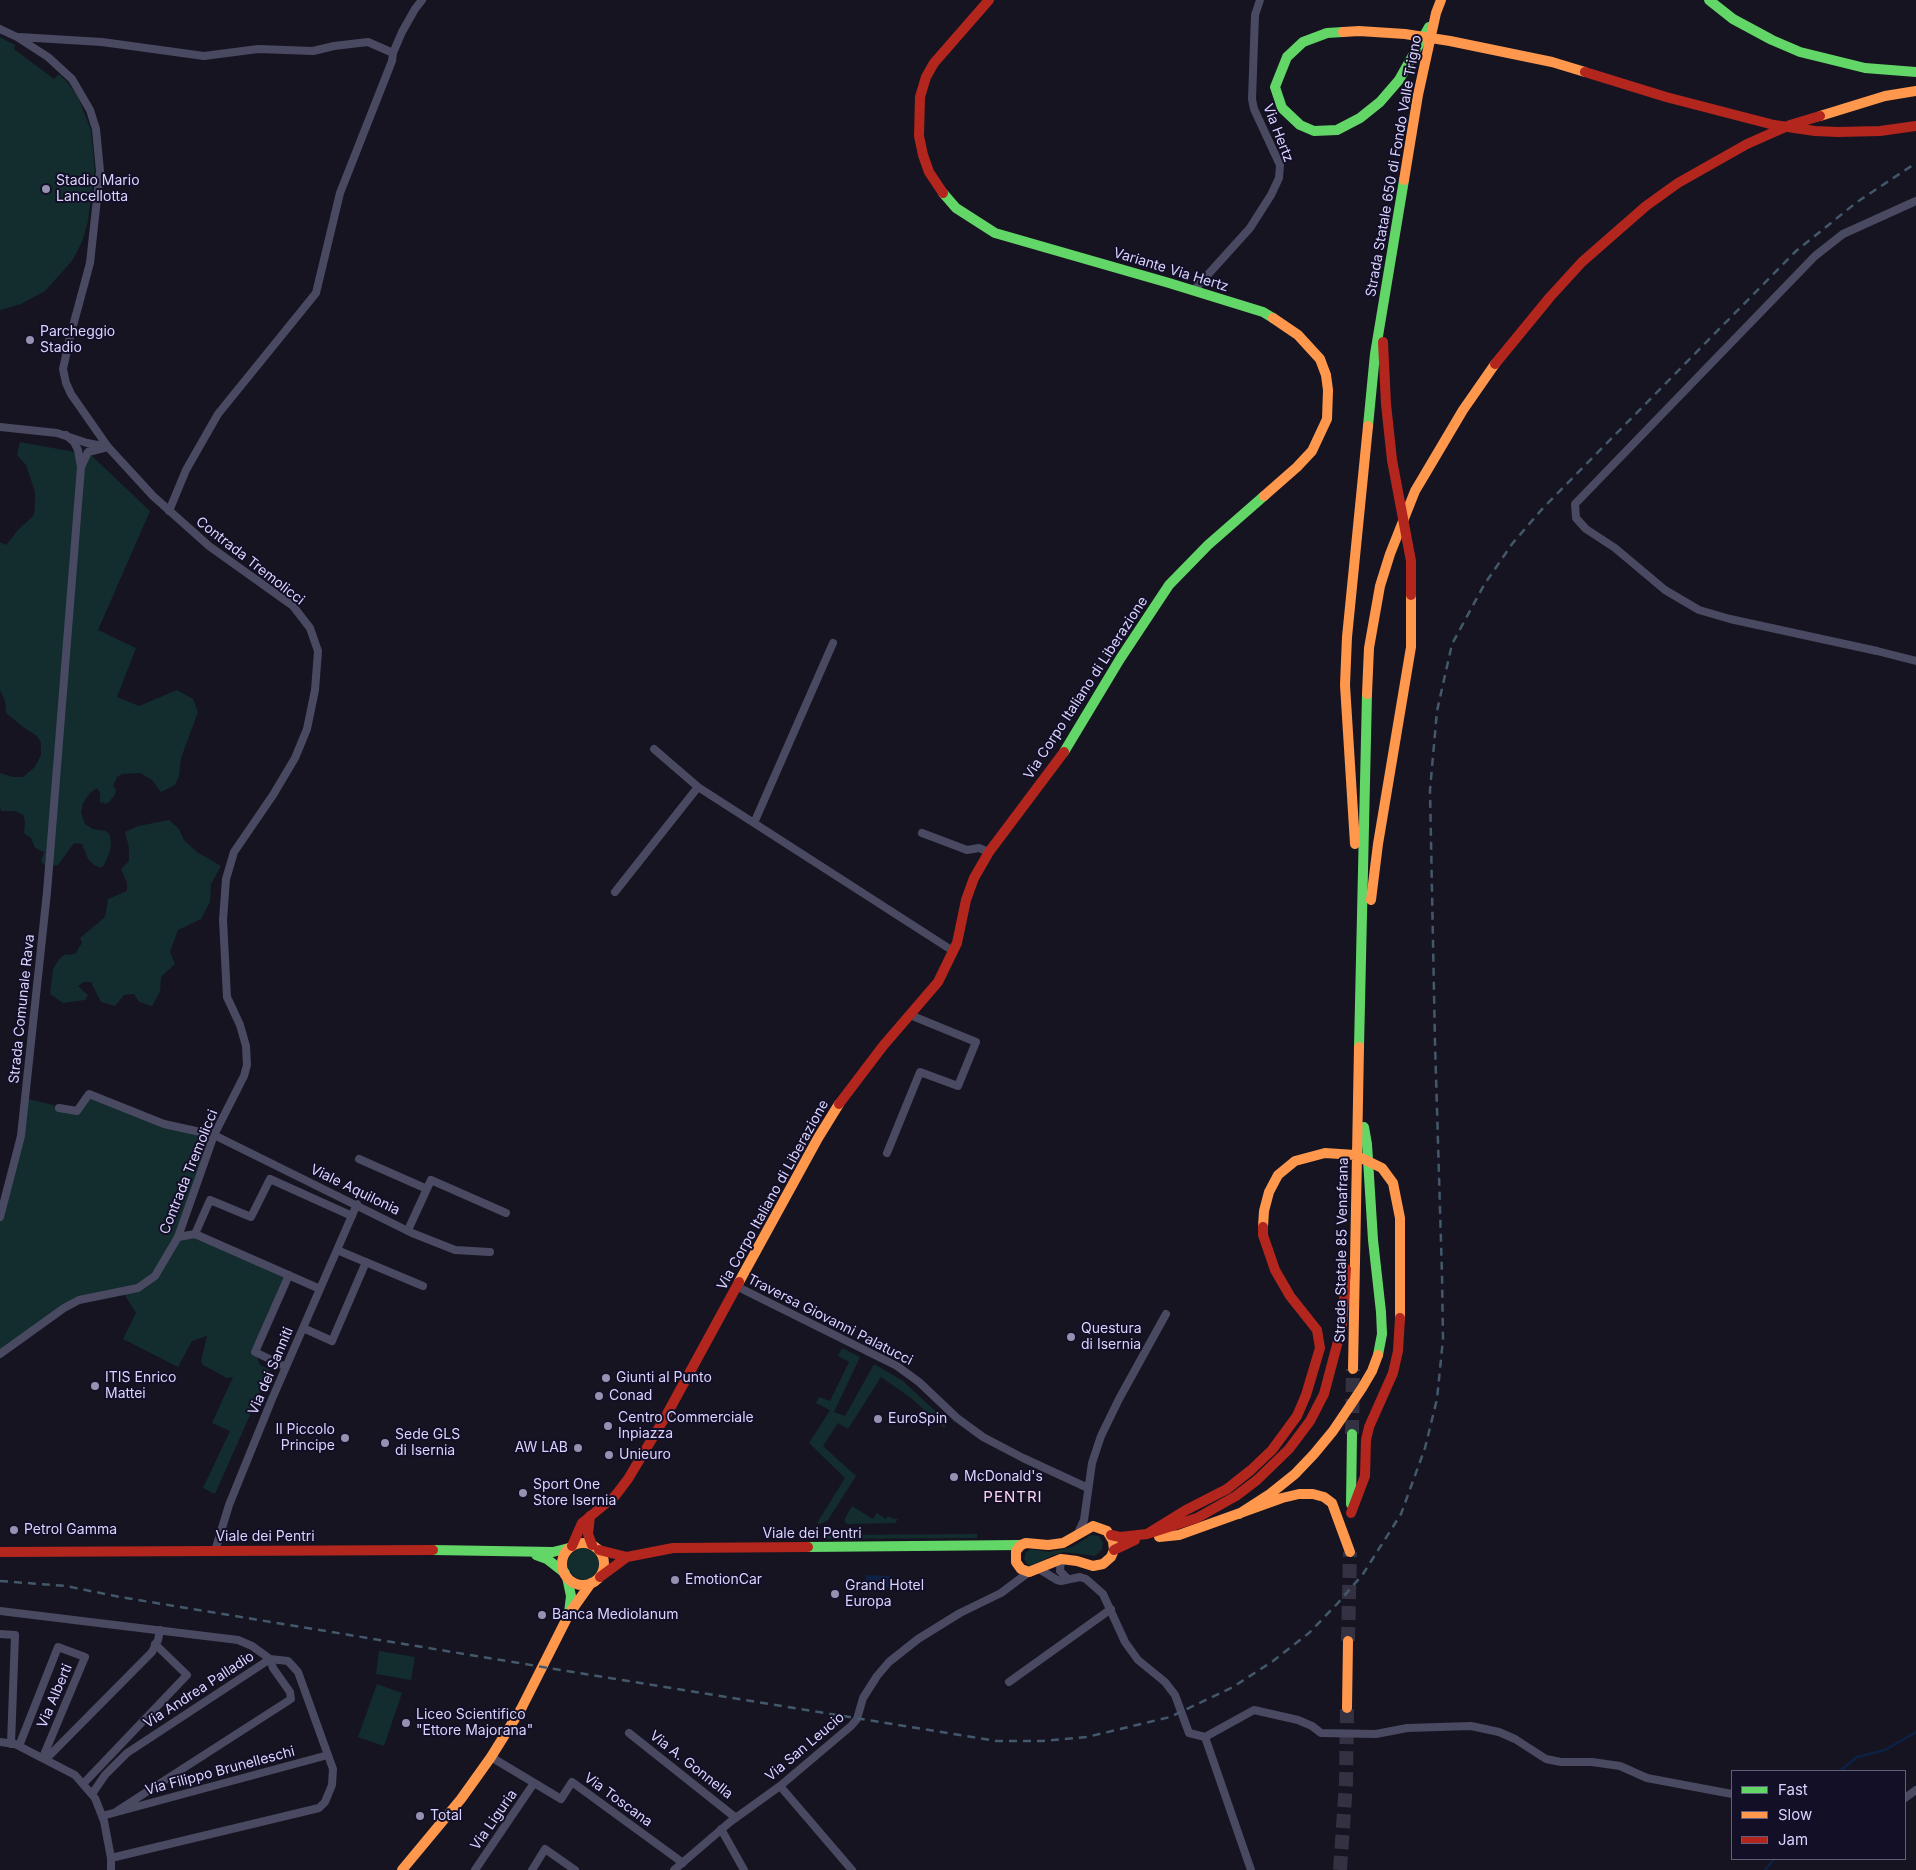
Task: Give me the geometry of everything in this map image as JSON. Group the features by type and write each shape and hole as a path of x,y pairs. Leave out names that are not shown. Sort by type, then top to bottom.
{"main road":[{"name":"Variante Via Hertz","path":"990,0 934,63 926,77 920,97 919,136 923,155 929,172 941,191 956,208 995,233 1194,290 1263,312 1298,334 1320,359 1326,375 1329,404 1327,419 1312,451 1297,467 1208,545 1169,585"},
{"name":"Strada Statale 650 di Fondo Valle Trigno","path":"1382,309 1418,95 1436,13 1441,0"},
{"path":"1709,0 1733,19 1772,40 1800,52 1865,68 1916,72"},
{"path":"1436,13 1399,80 1380,102 1360,118 1337,130 1314,131 1300,125 1282,108 1275,87 1278,74 1287,57 1303,42 1327,33 1358,31 1405,34 1450,41 1552,62 1740,118 1815,131 1880,131 1916,126"},
{"path":"1239,1514 1270,1494 1295,1474 1314,1454 1333,1431 1362,1388 1372,1371 1380,1351 1382,1334 1381,1312 1372,1232 1367,1144 1359,1098 1361,927 1368,675 1372,630 1380,586 1390,554 1415,490 1463,410 1504,352 1582,262 1638,213 1678,183 1747,144 1790,124 1885,96 1916,91"},
{"path":"1361,927 1346,736 1345,685 1347,637 1375,354 1382,309"},
{"path":"1361,974 1369,953 1371,890 1411,647 1411,561 1392,460 1386,404 1382,309"},
{"name":"Via Corpo Italiano di Liberazione","path":"571,1547 582,1523 615,1496 628,1479 667,1414 736,1286 832,1116 857,1080 938,982 953,951 966,900 974,878 989,852 1058,762 1120,659 1169,585"},
{"name":"Strada Statale 85 Venafrana","path":"1353,1369 1359,1098"},
{"path":"1147,1534 1227,1488 1251,1470 1272,1450 1297,1416 1306,1395 1320,1348 1317,1330 1290,1296 1272,1264 1263,1235 1264,1210 1269,1192 1278,1175 1295,1161 1325,1153 1355,1155 1382,1168 1394,1183 1400,1218 1400,1319 1398,1350 1393,1372 1369,1427 1366,1440 1365,1476 1351,1513"},
{"path":"1099,1527 1111,1535 1120,1537 1147,1534 1197,1518 1236,1496 1273,1466 1289,1449 1310,1421 1324,1394 1342,1326 1346,1276 1347,1208 1357,1170"},
{"path":"1114,1550 1135,1540 1179,1535 1300,1494 1313,1494 1324,1497 1332,1503 1350,1552 1352,1434"},
{"path":"406,1869 491,1757 524,1702 569,1614 602,1573 603,1557 588,1534 590,1515"},
{"name":"Viale dei Pentri","path":"594,1581 627,1557 673,1548 998,1546 1021,1545 1033,1542 1048,1545 1062,1543 1093,1526 1099,1527"},
{"path":"998,1546 1012,1553 1016,1562 1034,1571 1061,1560 1077,1561 1093,1566 1103,1564 1111,1557 1114,1550 1111,1535"},
{"path":"569,1614 571,1596 563,1560 571,1547 584,1543 595,1547"},
{"path":"1016,1562 1016,1551 1021,1545"},
{"name":"Viale dei Pentri","path":"0,1552 451,1550 553,1552 571,1547"},
{"name":"Viale dei Pentri","path":"595,1547 627,1557"},
{"name":"Viale dei Pentri","path":"530,1552 547,1559 566,1576"},
{"path":"566,1576 579,1584 594,1581"},
{"path":"1347,1708 1348,1641"}],"street":[{"path":"169,511 186,470 218,414 316,293 340,193 392,61 393,53 402,32 422,0"},
{"name":"Via Hertz","path":"1194,290 1250,228 1272,195 1279,178 1280,165 1254,109 1252,99 1255,15 1260,0"},
{"name":"Contrada Tremolicci","path":"0,29 17,37 48,57 72,79 90,110 96,129 100,171 90,263 70,337 64,369 66,383 71,394 108,447 153,496 209,546 292,606 310,628 318,651 315,690 307,729 295,758 273,795 234,852 226,879 223,920 227,997 240,1025 246,1046 247,1065 244,1076 214,1135 178,1237 155,1276 138,1288 79,1300 0,1354"},
{"path":"17,37 102,42 204,56 258,49 313,50 368,42 393,53"},
{"path":"1916,201 1843,234 1815,256 1576,504 1576,518 1586,529 1615,548 1664,590 1699,610 1730,619 1916,661"},
{"path":"0,427 66,435 85,442 108,447"},
{"path":"66,435 74,442 78,450 80,467"},
{"path":"78,450 80,445 85,442"},
{"path":"80,467 88,452 85,442"},
{"path":"88,452 108,447"},
{"name":"Strada Comunale Rava","path":"0,1217 21,1136 47,892 80,467"},
{"path":"754,823 833,643"},
{"path":"654,749 698,786 953,951"},
{"path":"615,892 698,786"},
{"path":"922,833 967,850 978,848 989,852"},
{"path":"887,1153 920,1072 958,1086 976,1042 910,1015"},
{"name":"Viale Aquilonia","path":"59,1108 77,1111 90,1094 164,1124 214,1135 408,1230 455,1250 490,1252"},
{"path":"359,1159 427,1189"},
{"path":"196,1234 210,1200 251,1217 270,1179 352,1216"},
{"path":"408,1230 431,1180 506,1213"},
{"name":"Via dei Sanniti","path":"216,1551 229,1505 286,1367 357,1204"},
{"path":"178,1237 196,1234 320,1289"},
{"path":"337,1250 423,1286"},
{"path":"303,1328 332,1341 366,1262"},
{"path":"286,1367 255,1352 289,1275"},
{"name":"Traversa Giovanni Palatucci","path":"736,1286 891,1363 908,1373 948,1411 983,1437 1088,1488"},
{"path":"1078,1533 1086,1510 1092,1463 1104,1428 1166,1314"},
{"path":"1086,1510 1090,1519 1099,1527"},
{"path":"1061,1560 1060,1571 1068,1578"},
{"path":"1011,1586 1016,1562"},
{"path":"1034,1571 1061,1581 1080,1576 1103,1594 1125,1642 1138,1660 1165,1682 1176,1695 1189,1733 1204,1737 1254,1710 1298,1720 1321,1733 1376,1734 1407,1728 1471,1726 1499,1732 1515,1739 1546,1759 1561,1762 1592,1762 1620,1766 1647,1778 1731,1794"},
{"name":"Via San Leucio","path":"674,1870 721,1829 780,1786 851,1726 857,1718 863,1698 877,1676 889,1662 918,1639 960,1613 1002,1593 1034,1571"},
{"path":"1008,1682 1111,1609"},
{"path":"0,1611 238,1640 252,1646 270,1659 288,1661 298,1672 333,1769 332,1784 324,1802 319,1808 111,1858"},
{"path":"44,1758 152,1652 160,1630"},
{"path":"0,1634 15,1636 15,1745"},
{"path":"83,1784 187,1675 156,1644"},
{"name":"Via Alberti","path":"15,1745 58,1647 85,1657 44,1758"},
{"name":"Via Andrea Palladio","path":"92,1794 105,1775 127,1752 270,1659 273,1668 290,1692 291,1698 117,1811"},
{"name":"Via A. Gonnella","path":"629,1733 736,1818"},
{"path":"1204,1737 1251,1870"},
{"path":"0,1742 15,1745 75,1775 92,1794 102,1816 111,1858 111,1870"},
{"name":"Via Filippo Brunelleschi","path":"117,1811 328,1755"},
{"name":"Via Toscana","path":"491,1757 561,1799 572,1782 682,1863"},
{"name":"Via Liguria","path":"475,1870 534,1783"},
{"path":"780,1786 852,1870"},
{"path":"102,1816 117,1811"},
{"path":"721,1829 744,1870"},
{"path":"532,1870 546,1849 574,1870"}],"green space":[{"name":"Stadio Mario Lancellotta","path":"0,37 15,45 14,49 54,79 59,74 78,97 91,130 95,170 88,221 82,242 72,261 45,291 21,304 0,310"},
{"path":"20,442 91,455 150,511 98,630 136,648 117,697 139,706 177,690 193,699 198,712 181,758 179,776 175,785 161,792 152,780 140,773 122,774 117,777 113,786 116,790 115,795 107,804 100,802 100,792 97,788 90,793 83,803 81,813 85,824 93,829 106,831 110,835 111,846 109,854 101,868 94,865 88,859 82,844 74,843 58,865 46,867 41,861 44,852 35,848 31,838 24,833 25,821 23,815 15,811 1,811 0,806 0,773 13,777 23,777 35,767 41,755 41,743 37,736 6,713 5,701 0,690 0,542 6,545 34,515 35,492 26,465 17,455"},
{"path":"169,820 179,829 184,840 197,852 221,866 211,884 210,902 201,919 178,930 170,952 175,964 161,977 160,992 152,1006 139,1002 134,994 124,995 115,1006 101,1002 91,982 84,982 78,986 88,995 85,1000 63,1003 50,994 53,969 64,955 75,954 82,943 80,938 105,917 108,899 127,891 127,883 121,869 129,861 129,848 125,832 138,826"},
{"path":"89,1094 164,1124 214,1135 178,1237 195,1234 289,1275 255,1352 260,1365 270,1370 215,1494 203,1488 230,1431 212,1423 233,1377 227,1378 203,1365 201,1361 207,1336 192,1341 178,1367 123,1339 136,1313 122,1291 79,1300 0,1354 0,1217 6,1197 25,1098 77,1111"},
{"path":"842,1348 860,1357 834,1412 845,1416 874,1364 903,1381 947,1422 944,1428 911,1398 881,1377 848,1429 838,1423 823,1446 856,1476 828,1520 820,1524 817,1523 845,1478 809,1443 830,1410 816,1403 819,1397 830,1401 849,1362 838,1356"},
{"path":"852,1506 873,1519 877,1513 886,1519 888,1516 898,1519 895,1523 847,1524 845,1518"},
{"path":"977,1534 977,1538 827,1539 826,1535"},
{"path":"1091,1535 1099,1536 1103,1543 1102,1550 1095,1556 1064,1552 1031,1566 1024,1559 1026,1552 1031,1549 1049,1552 1064,1549 1072,1547"},
{"path":"580,1548 590,1549 599,1561 598,1571 590,1579 584,1580 574,1577 568,1568 567,1562 571,1554"},
{"path":"379,1651 415,1657 411,1680 376,1674"},
{"path":"377,1684 402,1693 384,1746 358,1737"}],"water":[{"path":"866,1575 891,1576 890,1588 865,1587"}],"waterway":[{"path":"1841,1770 1857,1757 1885,1750 1916,1732"},
{"path":"1765,1870 1773,1860"}],"tunnel":[{"path":"1352,1434 1353,1369"},
{"path":"1348,1641 1350,1552"},
{"path":"1340,1870 1346,1783 1347,1708"}],"railway":[{"path":"0,1581 66,1586 120,1597 997,1741 1042,1741 1087,1737 1170,1717 1233,1687 1273,1661 1309,1633 1337,1604 1363,1574 1401,1514 1425,1448 1437,1399 1443,1339 1430,790 1437,711 1452,644 1484,585 1512,544 1543,508 1796,251 1857,202 1916,163"}],"traffic: fast":[{"path":"1709,0 1733,19 1772,40 1800,52 1865,68 1916,72"},
{"path":"1343,32 1327,33 1303,42 1287,57 1275,87 1282,108 1300,125 1314,131 1337,130 1360,118 1380,102 1399,80 1429,27"},
{"path":"1368,426 1375,354 1404,180"},
{"path":"943,193 956,208 995,233 1169,283 1263,312 1273,318"},
{"path":"1064,752 1120,659 1169,585 1208,545 1264,496"},
{"path":"1359,1047 1367,694"},
{"path":"1364,1127 1381,1312 1382,1334 1378,1355"},
{"path":"1351,1504 1352,1434"},
{"path":"808,1547 1021,1545"},
{"path":"433,1550 553,1552 569,1548"},
{"path":"536,1555 547,1559 565,1573"},
{"path":"567,1577 571,1596 569,1613"}],"traffic: slow":[{"path":"1404,180 1418,95 1436,13 1441,0"},
{"path":"1343,32 1359,31 1405,34 1450,41 1552,62 1585,72"},
{"path":"1820,116 1885,96 1916,91"},
{"path":"1264,496 1312,451 1327,419 1328,390 1326,375 1320,359 1298,335 1273,318"},
{"path":"1367,694 1369,648 1380,586 1390,554 1415,491 1463,410 1495,364"},
{"path":"1355,844 1345,685 1347,637 1368,426"},
{"path":"1371,900 1378,844 1411,647 1411,595"},
{"path":"1353,1369 1359,1047"},
{"path":"739,1282 818,1138 839,1104"},
{"path":"1263,1227 1264,1211 1269,1192 1278,1175 1295,1161 1325,1153 1355,1155 1382,1168 1393,1183 1400,1218 1400,1318"},
{"path":"1239,1514 1270,1494 1295,1474 1314,1454 1333,1431 1362,1388 1372,1371 1378,1355"},
{"path":"1159,1537 1179,1535 1282,1498 1299,1494 1313,1494 1324,1497 1332,1503 1350,1552"},
{"path":"1093,1526 1107,1531 1113,1541 1114,1550 1111,1557 1103,1564 1093,1566 1061,1559 1029,1572 1021,1569 1016,1562 1016,1551 1021,1545 1026,1543 1048,1545 1063,1543 1093,1526"},
{"path":"583,1543 598,1549 604,1564 598,1579 583,1585 568,1579 562,1564 568,1549 583,1543"},
{"path":"402,1870 461,1799 491,1757 521,1709 569,1614 591,1583"},
{"path":"1347,1708 1348,1641"}],"traffic: jam":[{"path":"943,193 929,172 923,155 919,136 920,97 926,77 934,63 989,0"},
{"path":"1585,72 1666,97 1774,125 1815,131 1838,132 1880,131 1916,126"},
{"path":"1495,364 1550,297 1582,262 1646,206 1678,183 1747,144 1790,125 1820,116"},
{"path":"1383,342 1386,404 1392,460 1411,561 1411,595"},
{"path":"839,1104 883,1046 938,982 957,943 966,900 974,878 989,852 1064,752"},
{"path":"1147,1534 1186,1510 1227,1489 1251,1470 1272,1450 1297,1416 1306,1395 1320,1348 1317,1330 1290,1296 1275,1270 1263,1235 1263,1227"},
{"path":"1111,1535 1120,1537 1147,1534 1197,1518 1236,1496 1257,1480 1289,1449 1310,1421 1324,1394 1342,1326 1346,1269"},
{"path":"572,1546 582,1523 615,1496 628,1479 667,1414 739,1282"},
{"path":"1351,1513 1365,1476 1366,1440 1369,1427 1393,1373 1398,1351 1400,1318"},
{"path":"590,1516 588,1534 592,1545"},
{"path":"1114,1550 1135,1540"},
{"path":"599,1550 627,1557 673,1548 808,1547"},
{"path":"0,1552 433,1550"},
{"path":"600,1577 627,1557"}],"place":[{"name":"Stadio Mario Lancellotta","path":"46,189"},
{"name":"Parcheggio Stadio","path":"30,340"},
{"name":"Questura di Isernia","path":"1071,1337"},
{"name":"Giunti al Punto","path":"606,1378"},
{"name":"ITIS Enrico Mattei","path":"95,1386"},
{"name":"Conad","path":"599,1396"},
{"name":"EuroSpin","path":"878,1419"},
{"name":"Centro Commerciale Inpiazza","path":"608,1426"},
{"name":"Il Piccolo Principe","path":"345,1438"},
{"name":"Sede GLS di Isernia","path":"385,1443"},
{"name":"AW LAB","path":"578,1448"},
{"name":"Unieuro","path":"609,1455"},
{"name":"McDonald's","path":"954,1477"},
{"name":"Sport One Store Isernia","path":"523,1493"},
{"name":"Petrol Gamma","path":"14,1530"},
{"name":"EmotionCar","path":"675,1580"},
{"name":"Grand Hotel Europa","path":"835,1594"},
{"name":"Banca Mediolanum","path":"542,1615"},
{"name":"Liceo Scientifico \"Ettore Majorana\"","path":"406,1723"},
{"name":"Total","path":"420,1816"}],"district":[{"name":"PENTRI","path":"1013,1497"}]}
